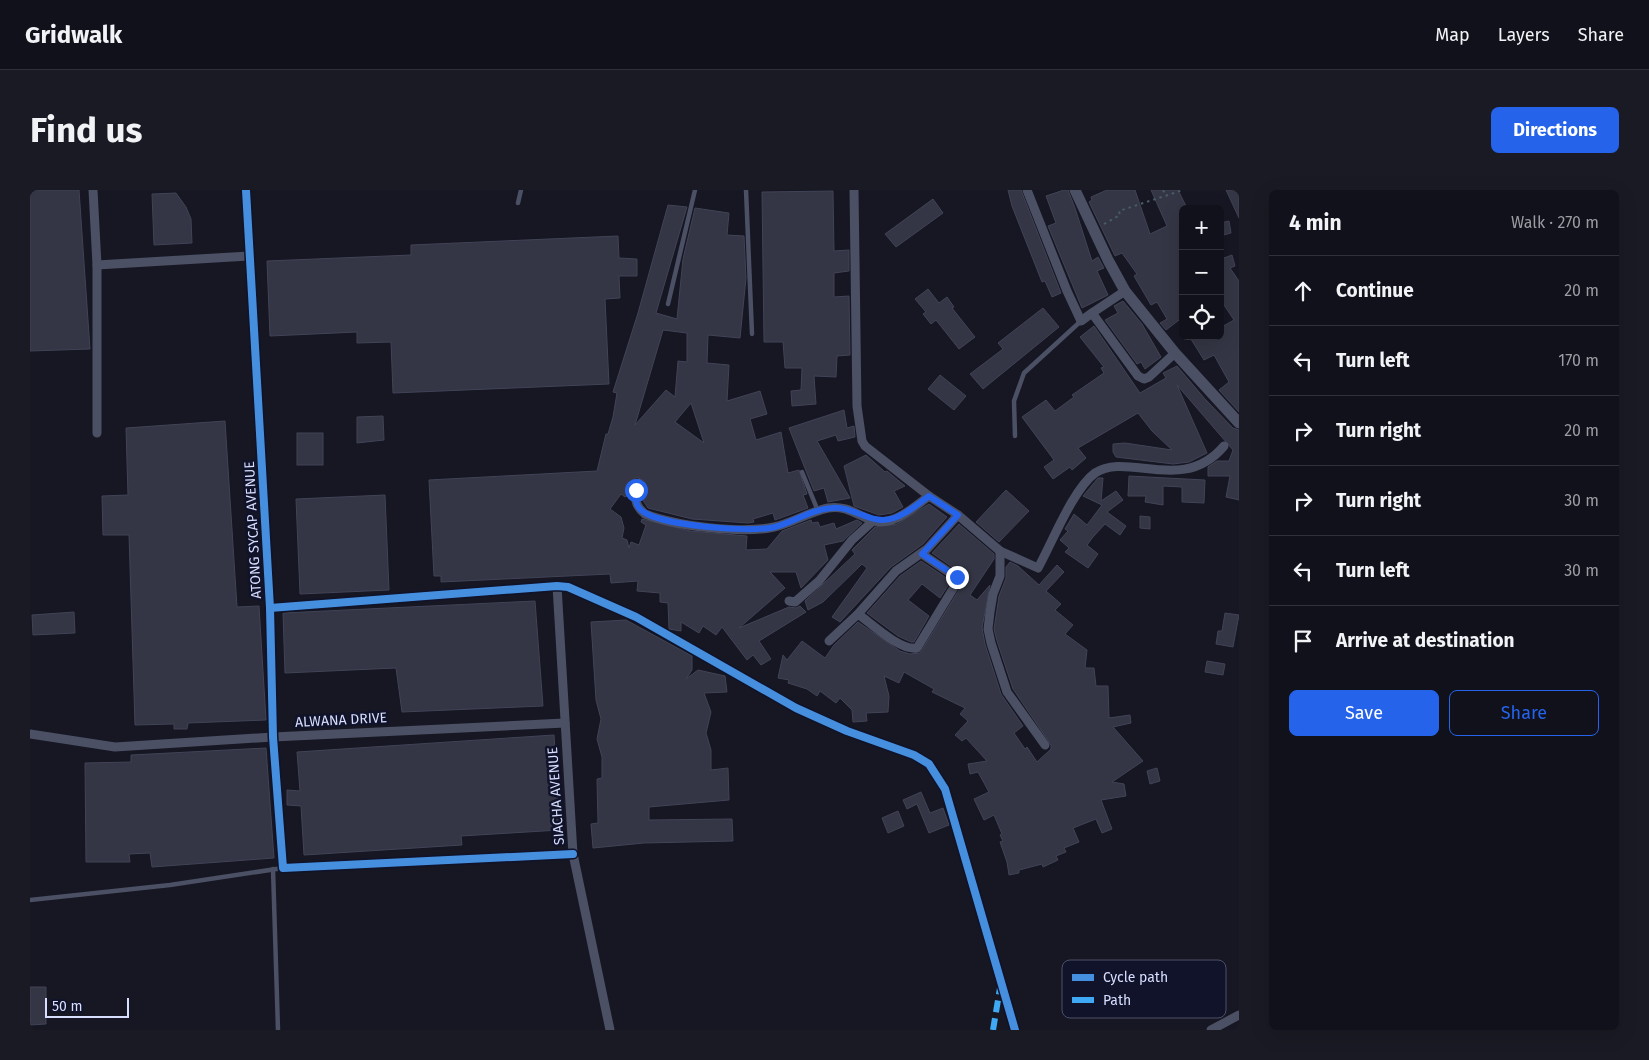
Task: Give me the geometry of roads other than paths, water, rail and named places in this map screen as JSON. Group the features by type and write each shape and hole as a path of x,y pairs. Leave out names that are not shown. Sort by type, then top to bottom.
{"street":[{"path":"93,190 97,265 97,433"},
{"name":"ATONG SYCAP AVENUE","path":"246,190 270,608 273,736 283,868"},
{"path":"854,190 858,412 862,441 879,459 958,515 1000,551 1038,568 1079,492 1092,475 1102,469 1122,468 1167,471 1188,468 1215,457 1224,446"},
{"path":"1027,190 1067,291 1081,320 1125,291"},
{"path":"1075,190 1092,230 1125,291 1176,353 1239,423"},
{"path":"97,265 249,256"},
{"path":"1092,313 1141,378 1149,377 1176,353"},
{"path":"638,483 635,500 639,509 645,514 694,525 774,527 818,511 842,508 873,521 895,518 929,496"},
{"path":"829,641 858,614 896,571 910,559 922,554 958,515"},
{"path":"789,601 795,602 809,591 852,540 873,521"},
{"path":"1000,551 1000,576 993,594 988,629 991,643 1007,692 1045,745"},
{"path":"858,614 899,644 912,649 920,645 959,579 922,554"},
{"path":"270,608 556,586 578,590 636,618 796,708 914,756 929,764 945,789 1016,1030"},
{"name":"SIACHA AVENUE","path":"556,586 573,854 610,1030"},
{"name":"ALWANA DRIVE","path":"30,734 115,746 273,736 565,723"},
{"path":"283,868 573,854"},
{"path":"1211,1030 1239,1015"}],"lane":[{"path":"518,203 521,190"},
{"path":"668,304 695,190"},
{"path":"746,190 752,334"},
{"path":"1015,436 1014,401 1024,373 1081,320"},
{"path":"802,472 818,511"},
{"path":"30,900 170,885 283,868"},
{"path":"273,869 278,1030"}]}
